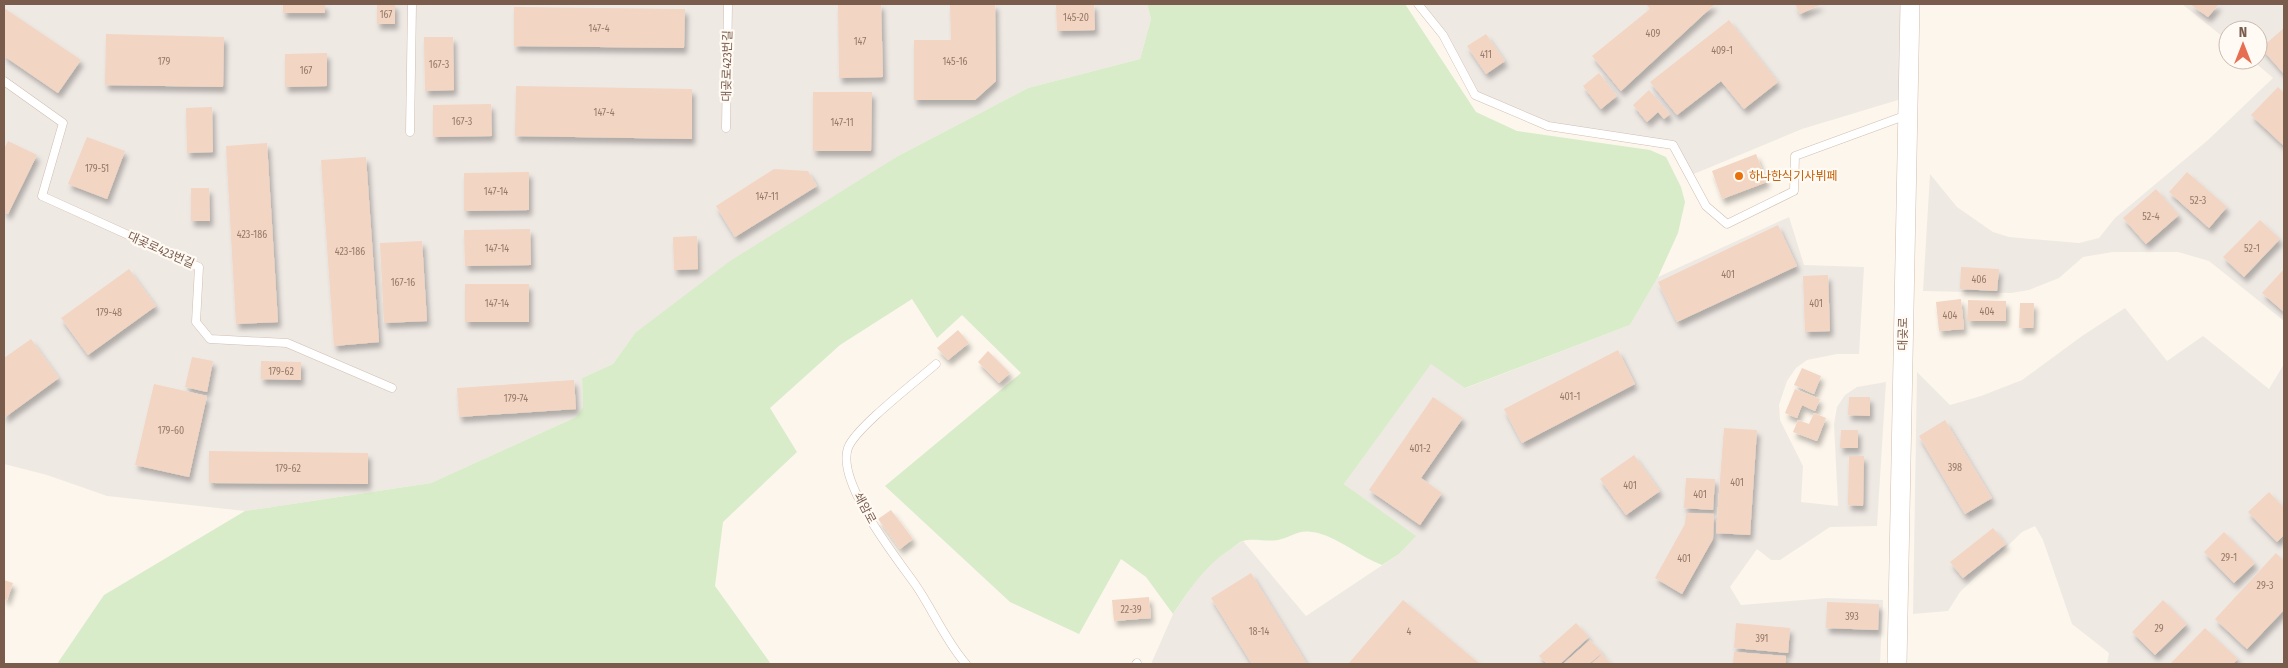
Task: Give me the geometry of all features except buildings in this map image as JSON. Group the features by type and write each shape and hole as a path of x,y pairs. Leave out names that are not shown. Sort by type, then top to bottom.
{"street":[{"name":"대곶로","path":"1897,664 1910,4"}],"lane":[{"path":"410,132 412,4"},
{"name":"대곶로423번길","path":"726,128 728,4"},
{"path":"1418,4 1443,36 1475,95 1548,126 1672,145 1706,206 1727,224 1794,191 1795,156 1907,115"},
{"name":"대곶로423번길","path":"4,81 63,124 42,196 200,266 196,322 210,339 287,343 392,388"},
{"name":"쇄암로","path":"936,364 862,429 849,445 846,456 846,468 872,523 915,585 948,642 966,664"}],"shaded area":[{"path":"4,4 1147,4 1151,19 1140,59 1028,88 898,156 635,333 613,364 582,378 583,407 576,417 431,483 245,511 107,496 47,475 4,464"},
{"path":"1418,4 1910,4 1908,97 1802,129 1689,176 1672,145 1548,126 1475,95 1443,35"},
{"path":"2182,4 2284,4 2284,321 2209,261 2178,252 2113,252 2083,257 2059,278 2029,290 2011,293 1923,291 1930,174 1957,207 1993,232 2009,237 2079,243 2099,238 2115,218 2208,140 2273,78 2264,70 2268,70 2268,20 2218,20 2218,33"},
{"path":"1789,217 1804,265 1864,267 1859,354 1837,354 1807,360 1796,368 1787,381 1779,405 1780,420 1803,466 1801,502 1838,506 1834,424 1837,407 1845,395 1857,387 1886,382 1877,526 1830,527 1780,560 1771,560 1757,549 1730,587 1741,605 1827,598 1883,600 1880,664 1151,664 1173,614 1199,576 1219,556 1243,541 1306,616 1399,554 1415,536 1344,484 1431,363 1466,388 1630,325 1658,277"},
{"path":"2125,308 2167,361 2203,336 2269,389 2284,364 2284,664 2107,664 2109,653 2072,624 2043,540 2035,526 2022,532 1960,592 1948,611 1913,614 1917,372 1950,405 1981,396 2022,380 2082,336"}],"green space":[{"path":"1147,4 1405,4 1476,112 1517,131 1650,150 1666,157 1681,187 1685,202 1678,233 1658,277 1630,325 1465,388 1431,364 1344,484 1416,536 1399,554 1382,565 1326,536 1305,531 1278,540 1240,542 1213,562 1173,614 1146,577 1121,559 1079,634 1010,602 885,486 1021,373 962,315 937,338 912,299 840,345 770,408 797,452 723,522 715,586 771,664 57,664 104,595 245,511 431,483 576,417 583,407 582,378 613,364 635,333 730,261 898,156 1028,88 1140,59 1151,19"}],"place":[{"name":"하나한식기사뷔페","path":"1739,176"}]}
